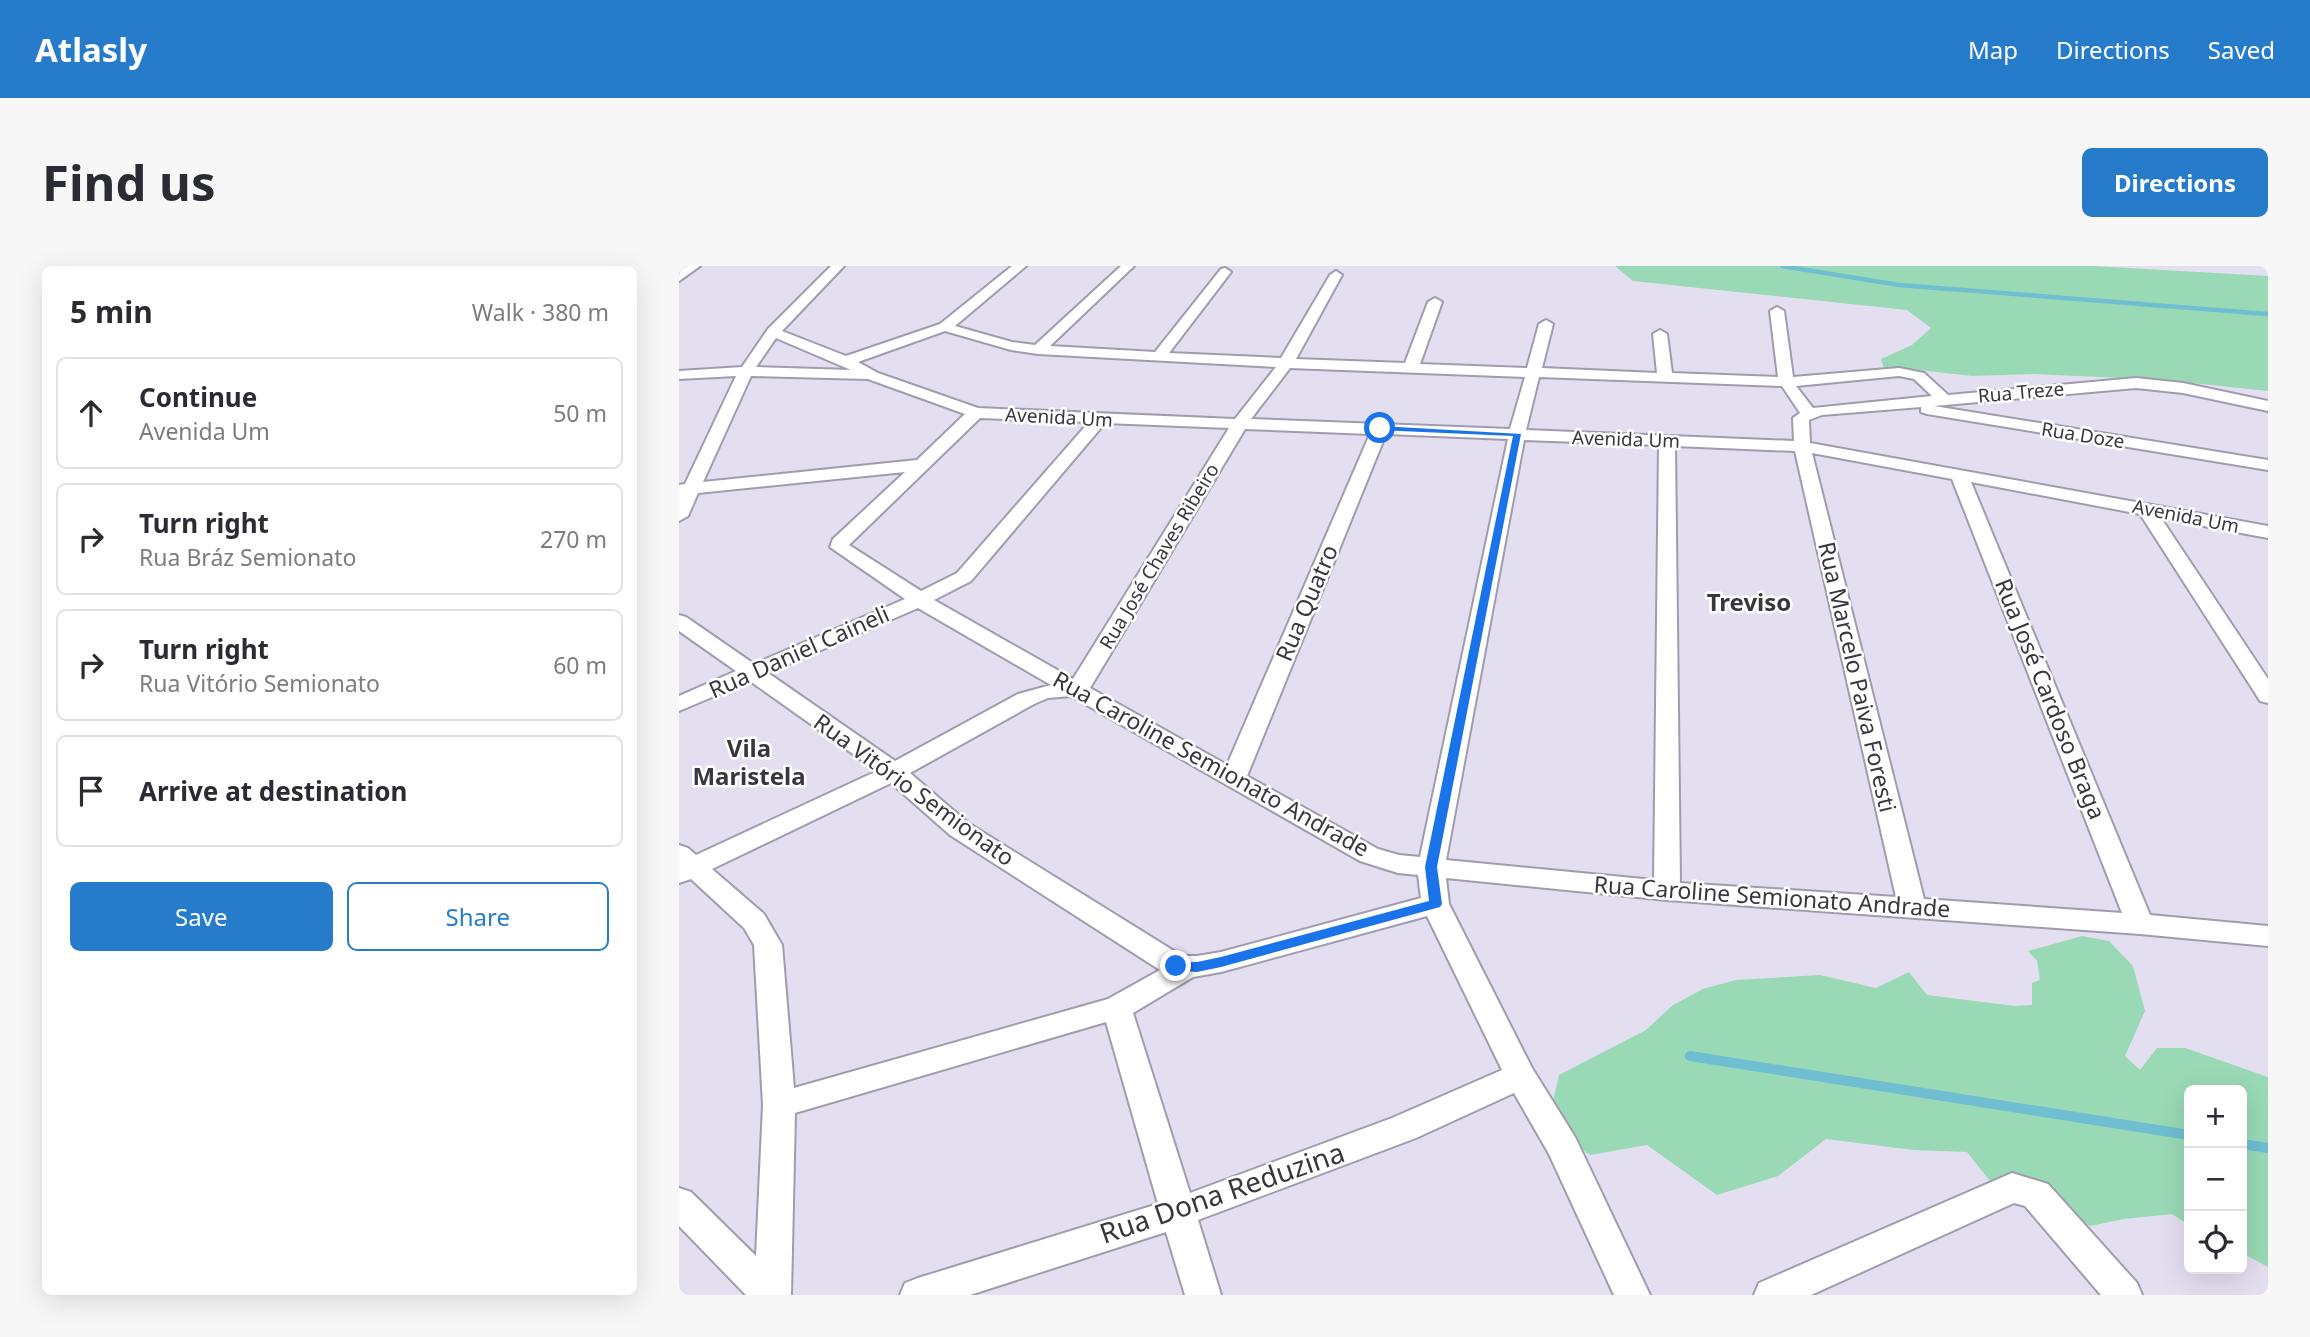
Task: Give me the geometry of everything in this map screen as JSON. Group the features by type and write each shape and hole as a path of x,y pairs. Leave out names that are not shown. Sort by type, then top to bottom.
{"street":[{"path":"679,277 694,266"},
{"path":"679,516 686,489 746,371 773,332 838,266"},
{"path":"846,361 945,327 1020,266"},
{"path":"1038,349 1128,266"},
{"path":"1158,356 1225,272"},
{"name":"Rua José Chaves Ribeiro","path":"1078,689 1241,422 1286,363 1336,275"},
{"path":"1411,368 1434,302"},
{"path":"1777,311 1786,382 1809,414 1801,418 1802,446"},
{"path":"1546,324 1517,434 1431,867 1435,904 1520,1076 1563,1147 1632,1295"},
{"path":"945,327 1011,346 1038,349 1286,363 1786,382 1899,372 1919,376 1943,399"},
{"path":"773,332 846,361 873,376"},
{"path":"1660,334 1665,378"},
{"path":"679,375 746,371 873,376"},
{"name":"Avenida Um","path":"873,376 976,413 1802,446 2268,532"},
{"name":"Rua Treze","path":"1809,414 1943,399 2157,383 2268,406"},
{"name":"Rua Doze","path":"1899,405 2268,465"},
{"name":"Rua Caroline Semionato Andrade","path":"976,413 843,540 839,547 919,600 1369,855 1398,864 1667,891 2140,924 2268,936"},
{"name":"Rua Daniel Caineli","path":"679,704 919,600 964,577 1100,419"},
{"name":"Rua Quatro","path":"1234,778 1380,428"},
{"path":"1667,441 1667,891"},
{"name":"Rua Marcelo Paiva Foresti","path":"1802,446 1912,908"},
{"path":"686,489 921,466"},
{"name":"Rua José Cardoso Braga","path":"1959,474 2140,924"},
{"path":"2146,509 2268,695"},
{"name":"Rua Vitório Semionato","path":"679,621 894,772 959,828 1176,966 1186,968"},
{"path":"772,1295 779,1105 768,945 754,921 684,865 894,772 1026,699 1044,692 1078,689"},
{"path":"779,1105 1117,1008 1186,968 1221,962 1435,904"},
{"path":"1117,1008 1203,1295"},
{"name":"Rua Dona Reduzina","path":"918,1295 1177,1213 1404,1128 1520,1076"},
{"path":"1772,1295 2012,1188 2036,1194 2124,1295"},
{"path":"679,1203 772,1295"}],"green space":[{"path":"1615,266 2093,266 2268,276 2268,391 2163,380 2034,374 1972,376 1910,369 1888,380 1881,359 1912,345 1931,328 1907,310 1633,281"},
{"path":"2082,936 2109,941 2133,966 2145,1011 2125,1056 2140,1070 2157,1048 2185,1048 2268,1077 2268,1267 2247,1256 2247,1085 2184,1085 2184,1222 2172,1214 2090,1226 2009,1174 1990,1181 1967,1152 1914,1150 1826,1139 1778,1176 1717,1195 1647,1145 1590,1155 1566,1138 1551,1110 1559,1075 1646,1030 1673,1005 1703,989 1736,980 1820,975 1876,988 1909,972 1927,995 2014,1006 2032,1005 2032,983 2040,980 2037,961 2028,951"}],"waterway":[{"path":"1782,266 1899,285 2268,314"},
{"path":"1690,1056 2184,1134"},
{"path":"2247,1145 2268,1148"}],"district":[{"name":"Treviso","path":"1749,603"},
{"name":"Vila Maristela","path":"749,763"}],"route":[{"path":"1176,966 1186,968 1221,962 1435,904 1431,867 1517,434 1380,428"}]}
